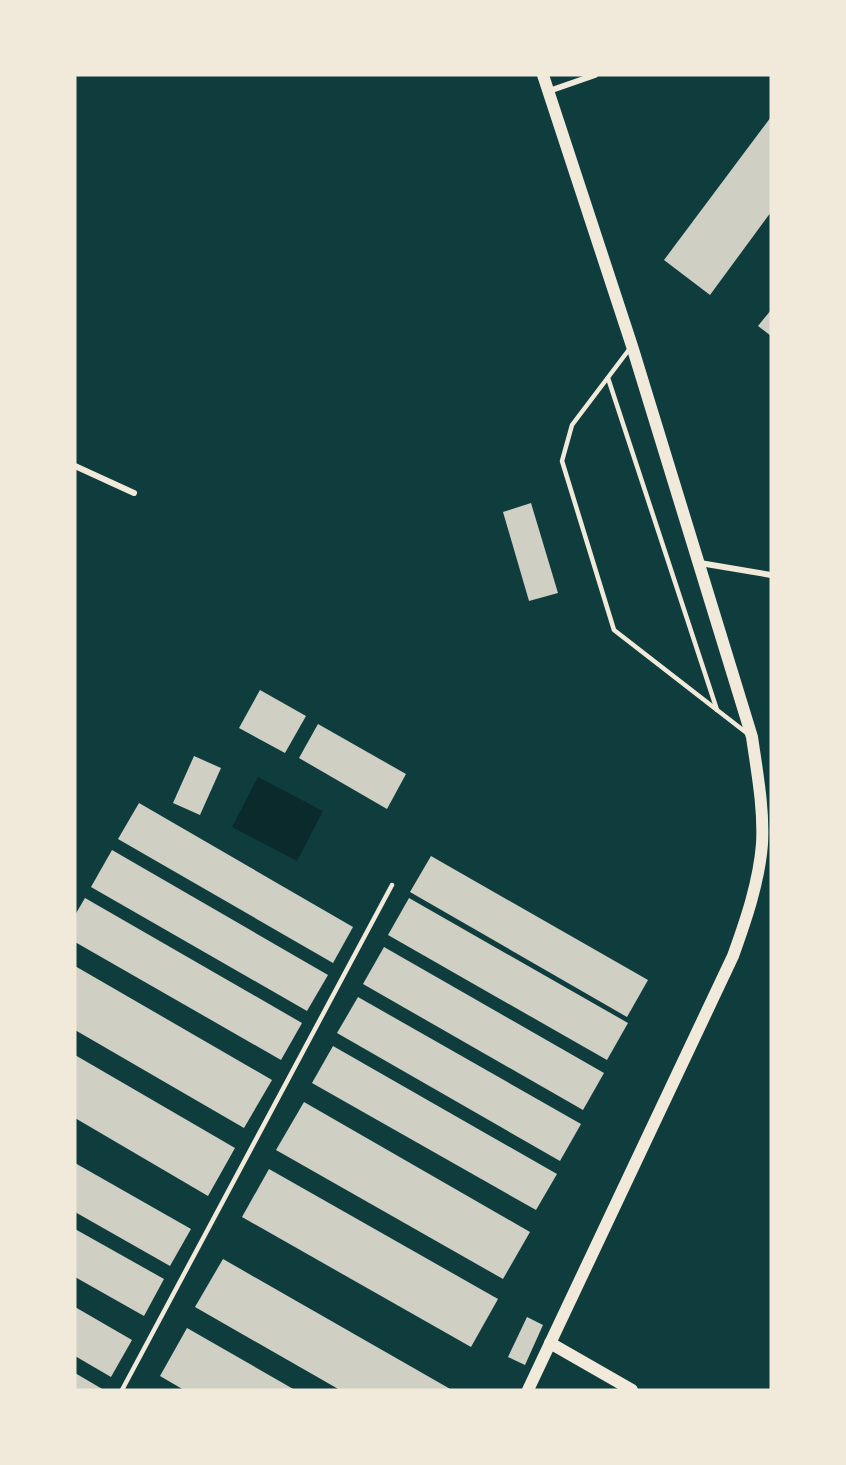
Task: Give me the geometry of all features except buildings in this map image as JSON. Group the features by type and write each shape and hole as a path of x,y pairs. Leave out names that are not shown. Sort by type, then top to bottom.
{"main road":[{"path":"528,1390 733,956 749,910 762,844 760,798 752,737 632,345 543,75"},
{"path":"550,1343 632,1390"}],"street":[{"path":"549,91 595,75"},
{"path":"75,466 134,493"},
{"path":"700,563 771,575"}],"lane":[{"path":"632,345 572,425 562,460 614,630 752,737"},
{"path":"608,378 717,710"},
{"path":"122,1390 392,885"}],"water":[{"path":"258,777 323,811 297,861 232,827"}]}
